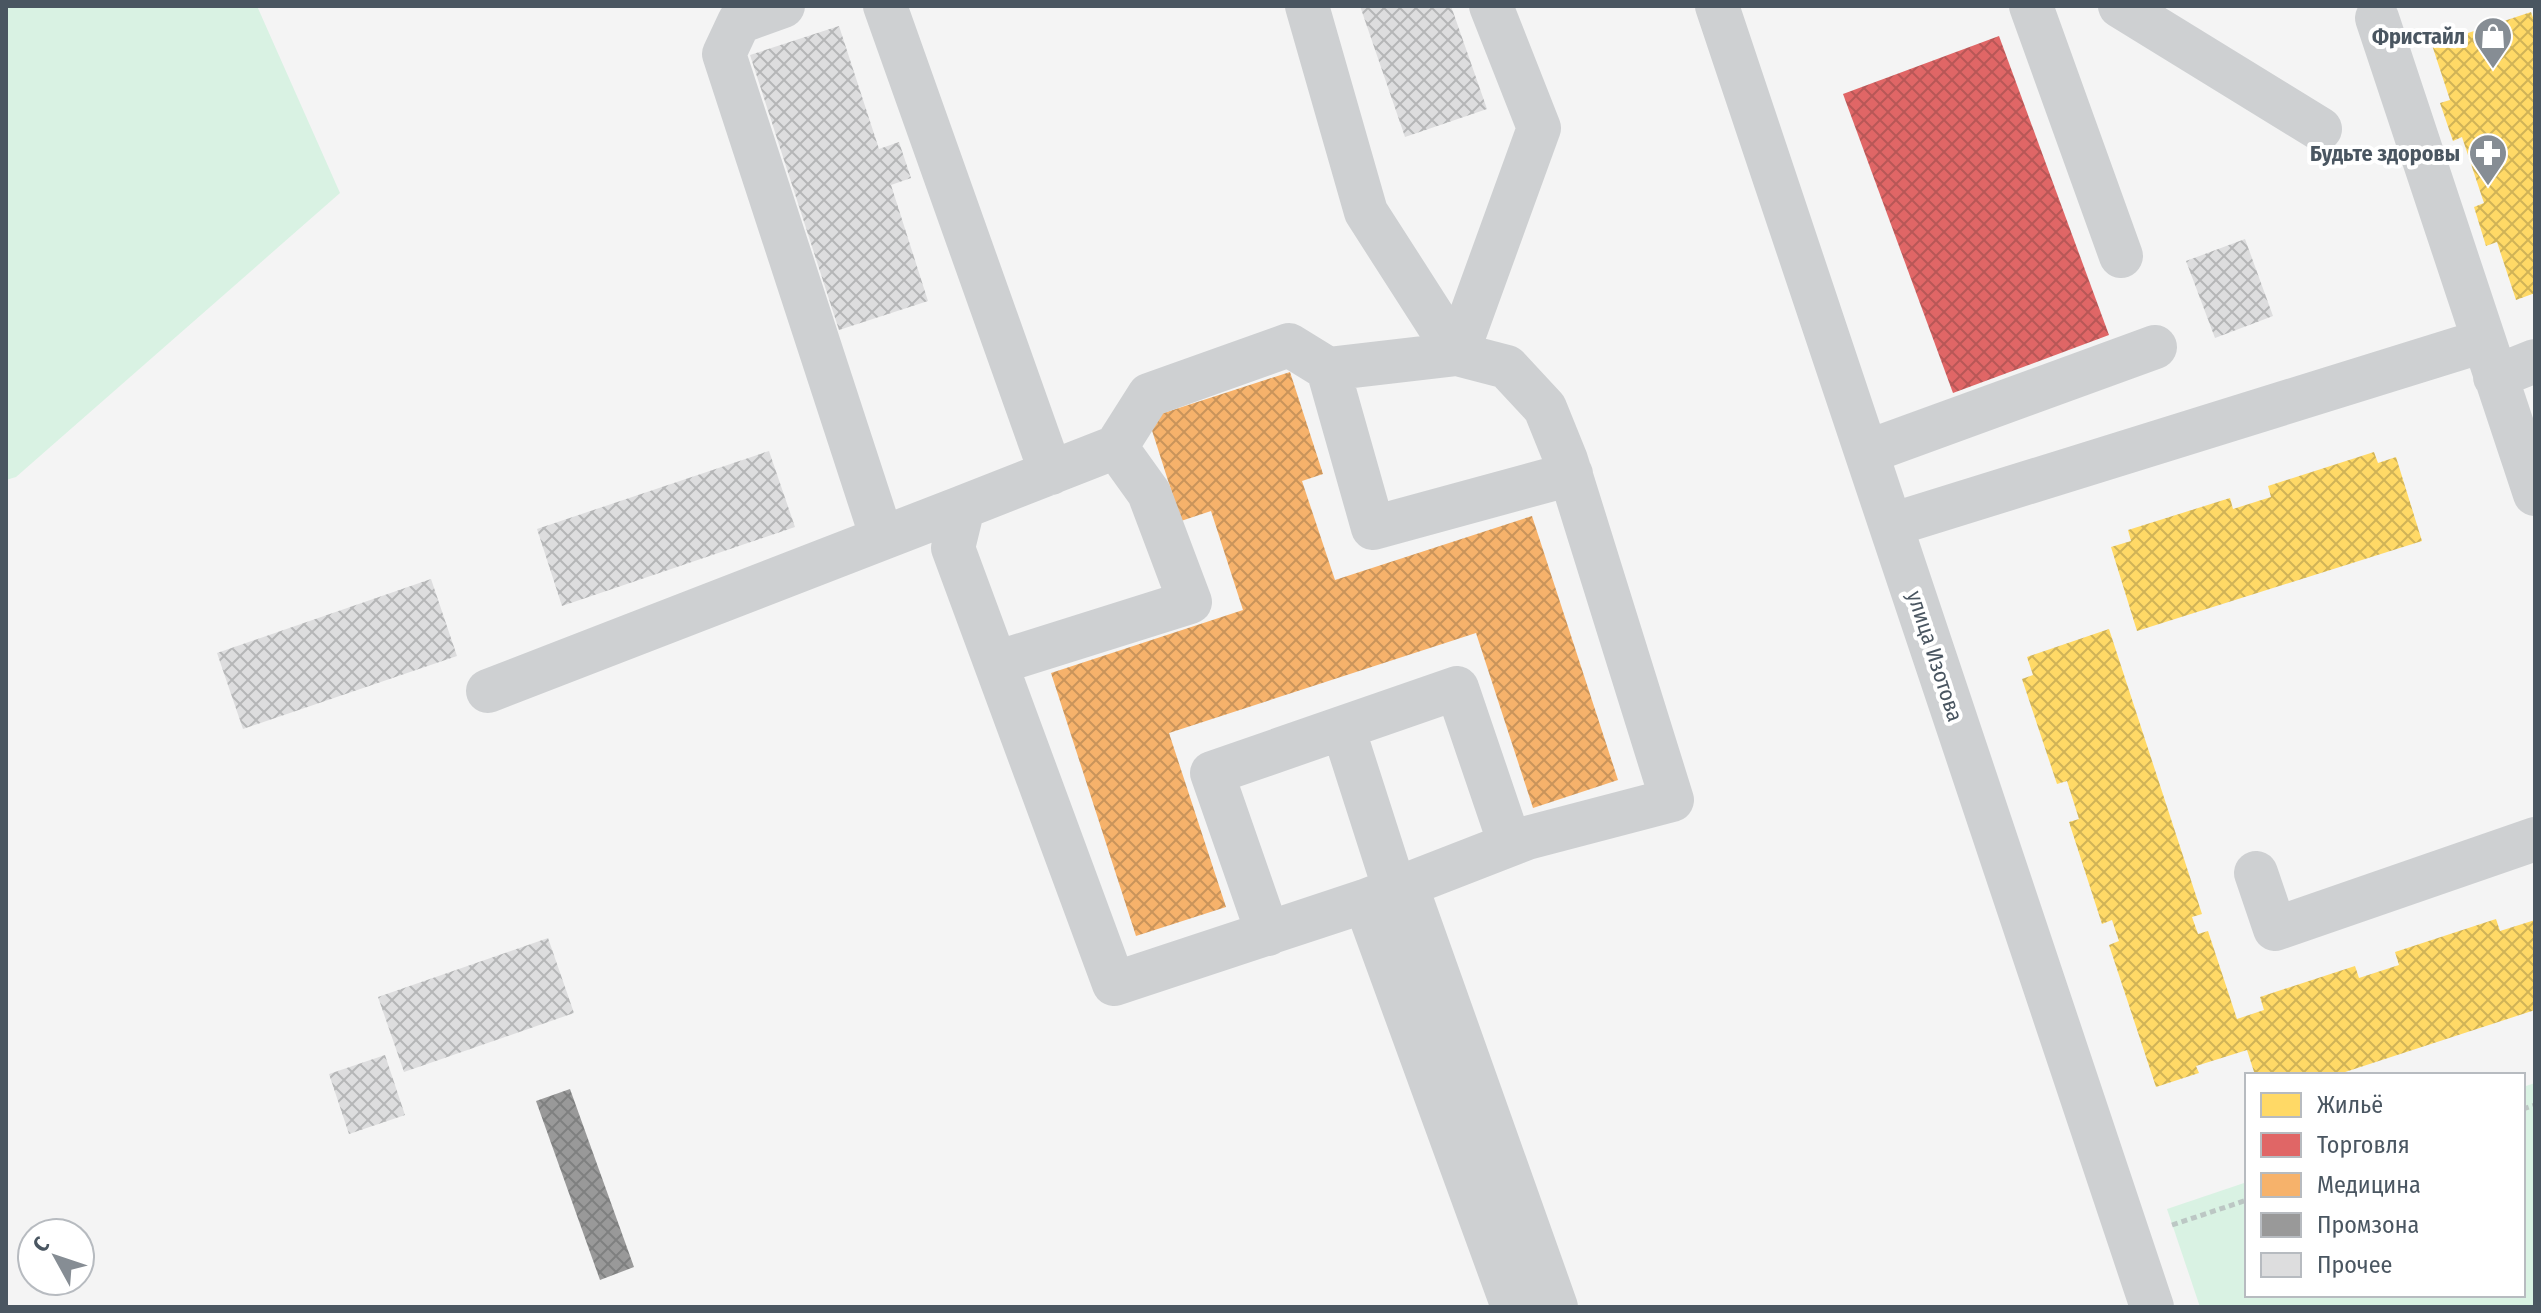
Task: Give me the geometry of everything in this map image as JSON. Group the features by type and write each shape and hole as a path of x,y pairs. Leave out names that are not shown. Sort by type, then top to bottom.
{"street":[{"path":"783,6 739,22 724,54 882,538"},
{"path":"885,6 1051,473"},
{"path":"1307,6 1366,212 1457,354"},
{"path":"1457,354 1539,128 1491,6"},
{"path":"2031,6 2121,256"},
{"path":"2120,6 2320,129"},
{"name":"улица Изотова","path":"1729,9 1867,452 2152,1307"},
{"path":"2377,18 2535,494"},
{"path":"488,691 1116,447 1149,395 1289,345 1328,369 1457,354 1507,367 1545,408 1571,474 1672,800 1510,844 1389,892 1114,984 953,548 963,507"},
{"path":"1867,452 2155,347"},
{"path":"1891,525 2489,359 2535,361"},
{"path":"1328,369 1373,528 1571,474"},
{"path":"996,663 1190,602 1149,493 1116,447"},
{"path":"1268,934 1212,773 1457,688 1510,844"},
{"path":"1343,728 1513,1307"},
{"path":"2256,873 2275,929 2535,839"},
{"path":"1389,892 1556,1307"}],"path":[{"path":"2129,1239 2245,1201"}],"green space":[{"path":"6,6 257,6 340,193 16,477 6,480"},
{"path":"2535,1083 2535,1307 2200,1307 2167,1209 2245,1183 2245,1297 2525,1297 2525,1086"}],"building: Жильё":[{"path":"2531,12 2535,23 2535,293 2516,300 2497,242 2486,246 2474,207 2484,203 2462,137 2453,141 2440,103 2450,100 2432,45"},
{"path":"2374,452 2378,463 2396,457 2422,541 2137,631 2111,547 2131,541 2128,530 2230,498 2233,509 2271,497 2268,486"},
{"path":"2109,629 2202,914 2192,917 2198,934 2208,931 2237,1019 2264,1010 2260,997 2355,966 2359,978 2399,965 2395,952 2496,919 2500,931 2535,920 2535,1010 2342,1073 2254,1073 2247,1050 2196,1066 2199,1073 2156,1087 2109,945 2119,941 2112,920 2102,924 2069,822 2079,819 2067,781 2057,784 2022,679 2033,675 2027,657"}],"building: Торговля":[{"path":"1999,36 2109,335 1953,393 1843,94"}],"building: Медицина":[{"path":"1290,372 1323,474 1302,481 1335,580 1532,516 1618,780 1533,808 1476,633 1169,733 1226,907 1136,936 1051,673 1243,610 1211,511 1181,521 1148,418"}],"building: Промзона":[{"path":"570,1089 634,1267 600,1280 536,1101"}],"building: Прочее":[{"path":"1360,6 1451,6 1487,109 1405,137"},
{"path":"839,26 879,149 899,142 911,178 891,185 928,301 839,330 750,55"},
{"path":"2245,239 2273,316 2215,338 2186,261"},
{"path":"769,451 795,527 562,606 537,529"},
{"path":"431,579 457,656 243,729 217,653"},
{"path":"548,938 574,1013 404,1072 378,997"},
{"path":"385,1055 405,1115 349,1134 329,1074"}],"place":[{"name":"Фристайл","path":"2493,70"},
{"name":"Будьте здоровы","path":"2488,187"}]}
